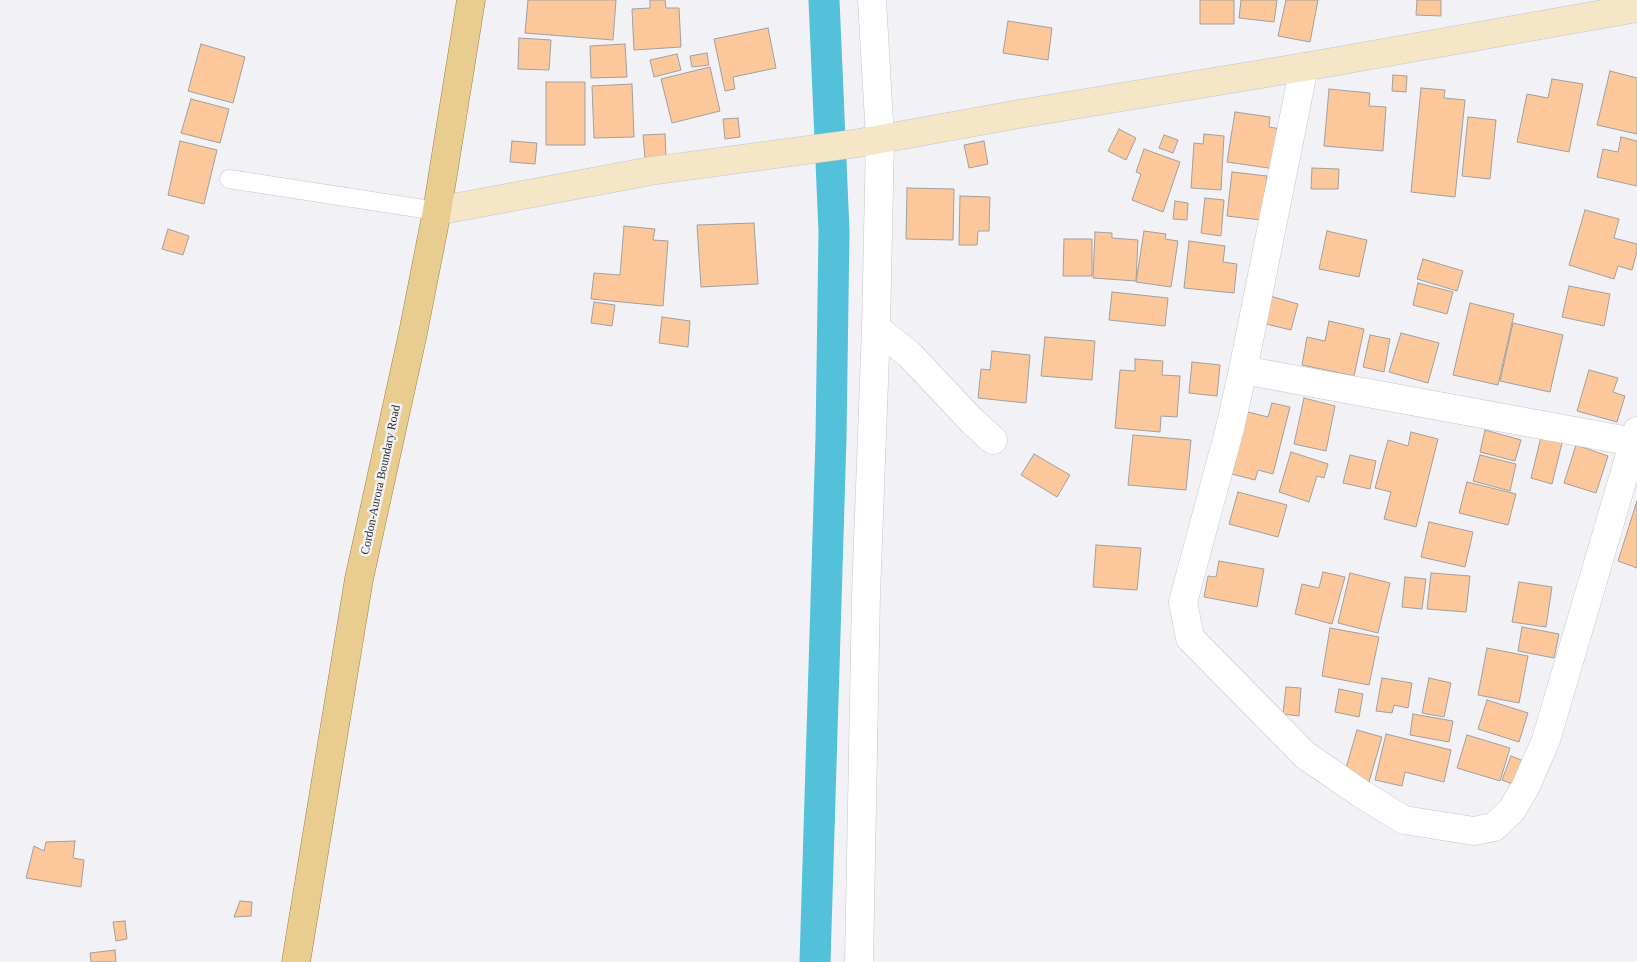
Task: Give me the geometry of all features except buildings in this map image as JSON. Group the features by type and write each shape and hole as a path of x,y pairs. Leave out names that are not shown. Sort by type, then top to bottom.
{"main road":[{"name":"Cordon-Aurora Boundary Road","path":"296,962 359,579 413,333 437,211 471,0"}],"street":[{"path":"859,962 866,594 876,328 869,141 872,0"},
{"path":"437,211 651,171 869,141 1637,8"},
{"path":"1243,370 1636,436 1546,740 1526,788 1512,811 1494,827 1474,831 1404,820 1360,793 1305,755 1190,638 1183,602 1230,428 1304,67"},
{"path":"876,328 910,355 972,421 993,440"}],"lane":[{"path":"229,179 437,211"}],"waterway":[{"path":"815,962 831,438 834,231 824,0"}]}
